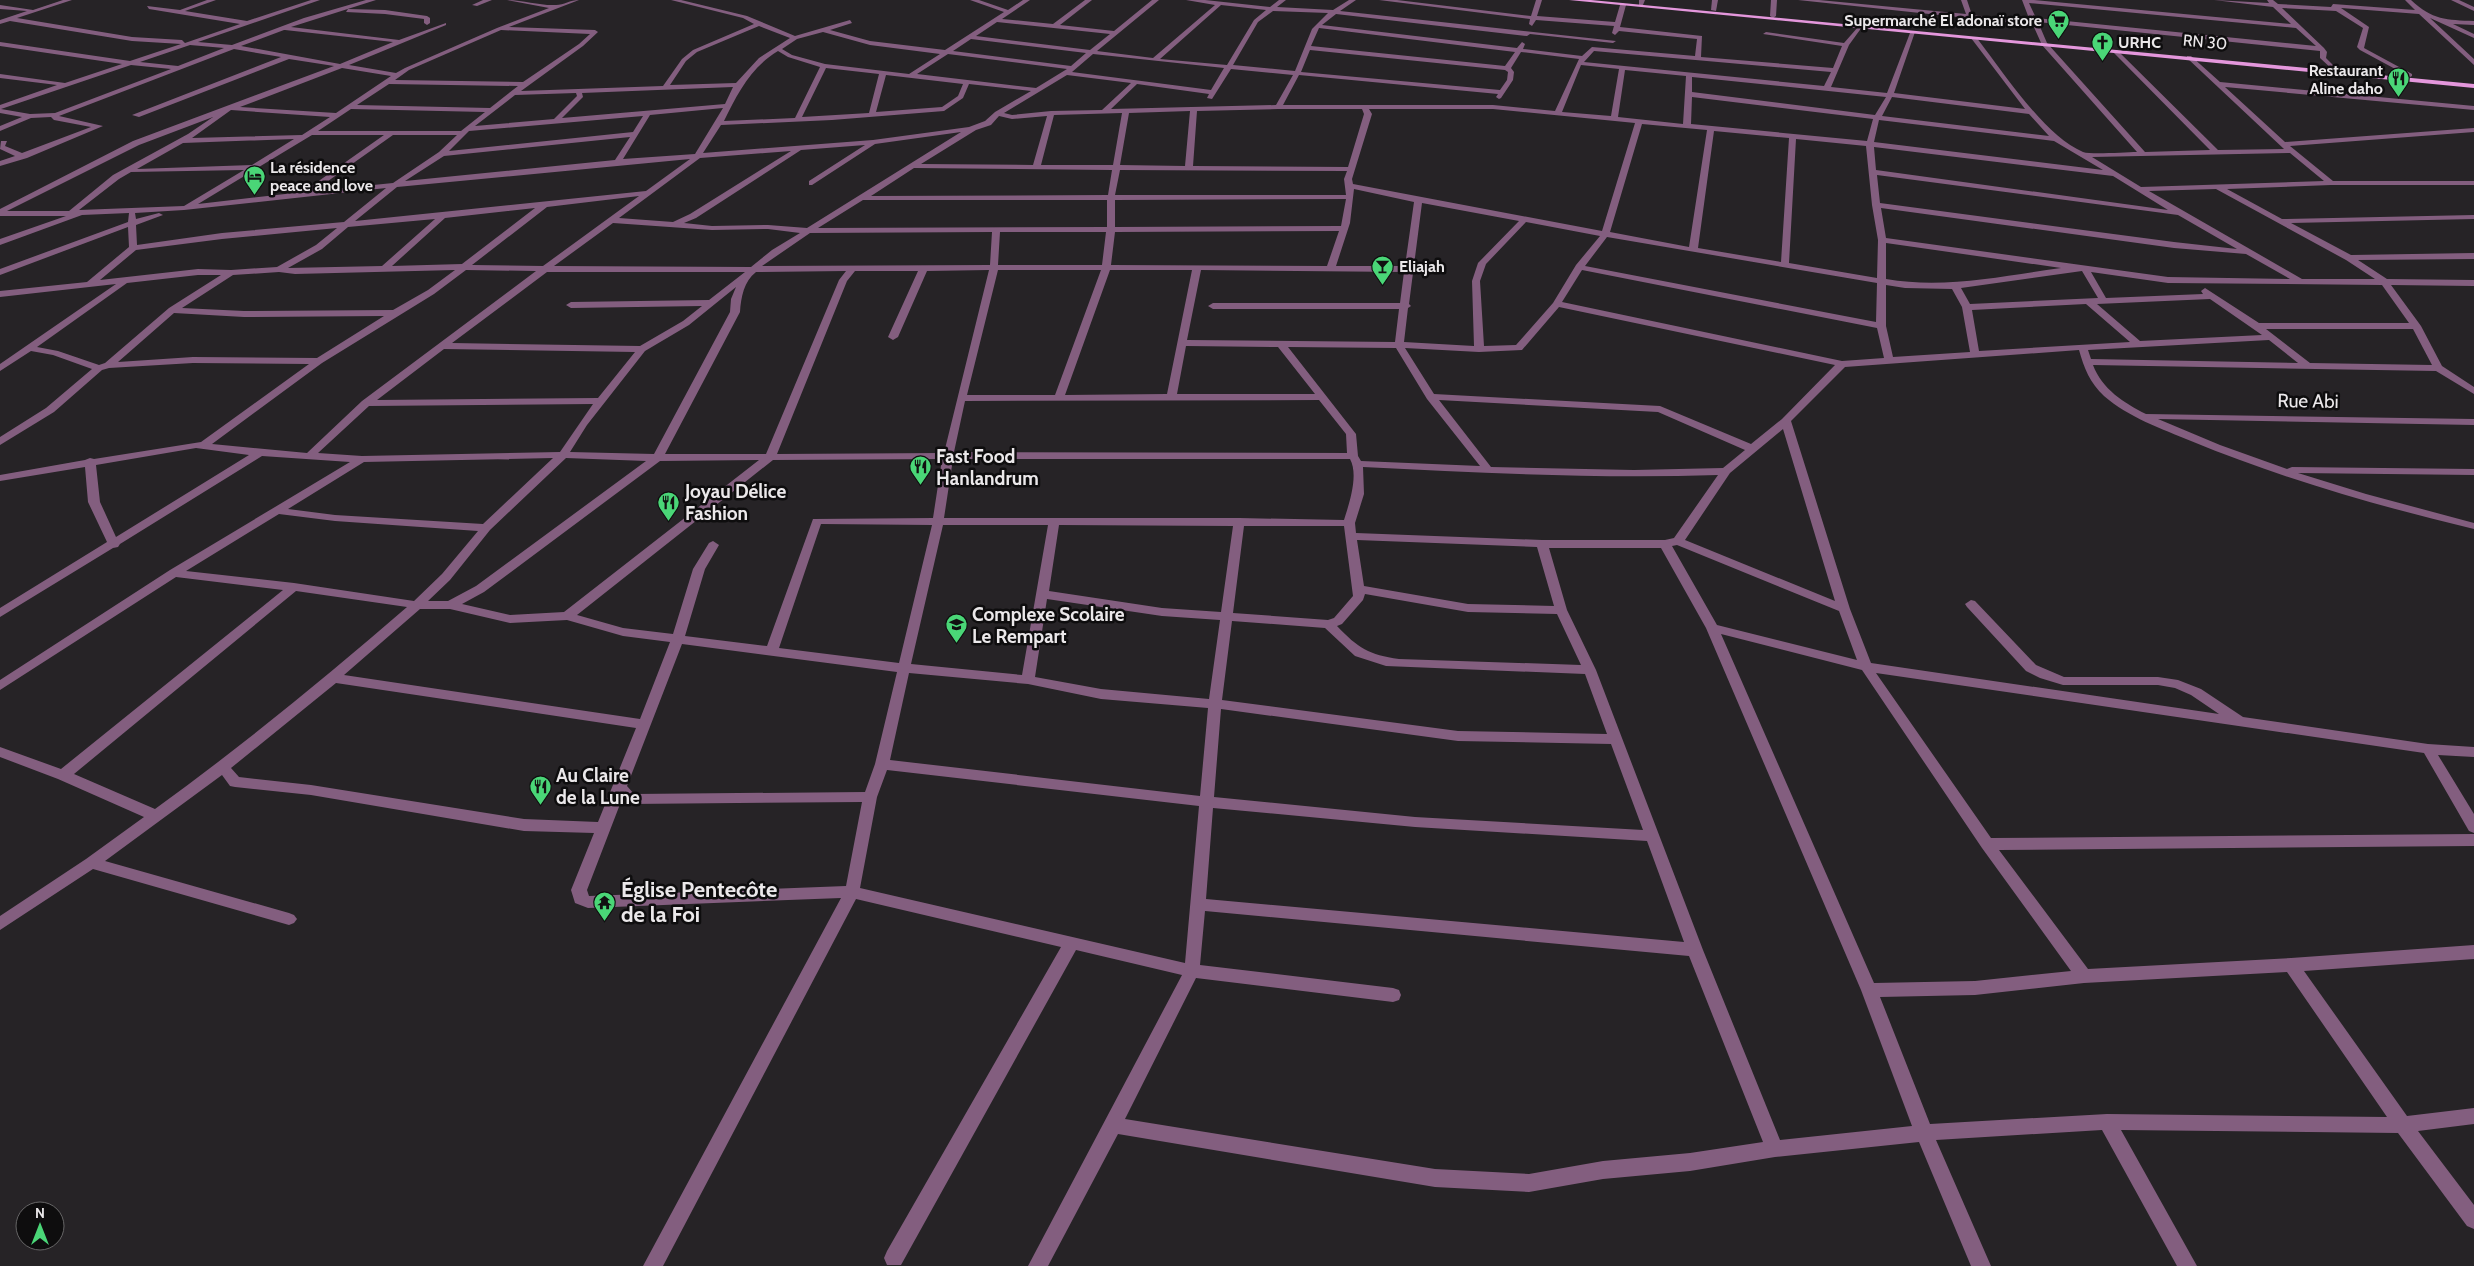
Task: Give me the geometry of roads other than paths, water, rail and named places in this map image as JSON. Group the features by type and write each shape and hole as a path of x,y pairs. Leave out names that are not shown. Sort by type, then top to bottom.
{"main road":[{"name":"RN 30","path":"1572,0 1913,33 2474,80"},
{"name":"RN 30","path":"1604,0 1641,2 2474,86"}],"street":[{"path":"0,22 69,0"},
{"path":"167,0 149,7 283,28 400,41"},
{"path":"180,11 213,0"},
{"path":"0,109 64,84 317,0"},
{"path":"0,109 30,116 56,115 283,28 373,0"},
{"path":"475,5 489,0"},
{"path":"510,0 557,7"},
{"path":"0,272 134,222 184,208 307,135 395,75 418,63 499,29 576,0"},
{"path":"674,0 745,17 795,38"},
{"path":"973,0 1010,12"},
{"path":"910,76 1027,0"},
{"path":"1055,26 1089,0"},
{"path":"0,213 82,214 184,208 396,184 618,162 873,142 973,128 988,123 998,114 1066,74 1091,51 1156,0"},
{"path":"1189,0 1272,9 1335,12 1613,41"},
{"path":"1235,5 1241,0"},
{"path":"1206,108 1212,92 1230,66 1253,25 1283,0"},
{"path":"1278,107 1298,71 1317,26 1353,0"},
{"path":"1382,0 1700,37 1698,57"},
{"path":"1507,68 1514,60 1527,33 1539,0"},
{"path":"1714,10 1715,0"},
{"path":"1773,16 1774,0"},
{"path":"1801,0 1842,2 1970,17 2322,49"},
{"path":"1902,0 1905,10"},
{"path":"1964,0 1970,17"},
{"path":"2143,154 2044,43 2025,0 2298,26"},
{"path":"2217,0 2423,12 2474,36"},
{"path":"2327,0 2366,27 2360,47 2362,49 2410,75"},
{"path":"2408,0 2423,12 2474,63"},
{"path":"2454,0 2472,7"},
{"path":"1154,60 1220,3"},
{"path":"2274,4 2322,49 2324,52 2323,58 2333,68"},
{"path":"1611,50 1623,5"},
{"path":"0,7 36,10"},
{"path":"340,9 385,12 427,18 427,23"},
{"path":"9,19 132,39 233,47 290,56 338,67 395,75"},
{"path":"997,20 1114,33"},
{"path":"2443,21 2474,23"},
{"path":"310,454 366,403 645,193 697,157 719,122 738,85 757,62 795,38 850,22"},
{"path":"0,213 136,143 338,67 444,24"},
{"path":"665,88 684,60 695,52 759,24"},
{"path":"1317,26 1518,51 1622,68 1827,88 2031,112"},
{"path":"1827,88 1833,70 1846,45 1860,28"},
{"path":"279,269 319,248 396,184 442,154 465,131 494,110 524,84 574,50 595,32 499,29"},
{"path":"823,30 870,43 1073,68"},
{"path":"1889,359 1881,326 1882,240 1876,205 1870,144 1876,119 1890,95 1913,33"},
{"path":"1766,34 1846,45"},
{"path":"969,37 1154,60 1298,71 1502,92"},
{"path":"1974,38 2031,112 2056,139 2180,213 2302,282"},
{"path":"0,44 130,63 179,68"},
{"path":"1308,48 1507,68 1511,72 1510,80 1493,107"},
{"path":"778,49 790,56 824,66 1037,90"},
{"path":"1558,113 1581,60 1592,49 1833,70"},
{"path":"2115,51 2216,152"},
{"path":"136,115 290,56"},
{"path":"2189,57 2283,144 2331,183"},
{"path":"798,118 824,66"},
{"path":"1614,118 1622,68"},
{"path":"872,114 883,72"},
{"path":"1066,74 1212,92"},
{"path":"1687,126 1689,75"},
{"path":"0,76 64,84"},
{"path":"386,82 524,84"},
{"path":"719,122 832,118 872,114 918,113 944,109 961,97 967,82"},
{"path":"1105,111 1136,82"},
{"path":"2218,84 2474,108"},
{"path":"514,93 580,94 597,91 738,85"},
{"path":"556,121 580,94 590,88 597,91"},
{"path":"1688,94 1876,119 2056,139"},
{"path":"182,141 307,135 465,131 726,106"},
{"path":"1013,106 1027,115"},
{"path":"1331,267 1344,228 1351,186 1348,180 1368,114 1364,106"},
{"path":"349,107 494,110"},
{"path":"998,114 1012,117 1050,113 1206,108 1493,107 1870,144 2114,174"},
{"path":"82,214 73,211 116,178 182,141 230,108 336,115"},
{"path":"1189,167 1194,109"},
{"path":"1060,398 1106,268 1111,229 1111,198 1126,110"},
{"path":"618,162 648,113"},
{"path":"1036,168 1050,113"},
{"path":"0,164 99,126 54,118 56,115"},
{"path":"0,128 30,116"},
{"path":"1181,343 1399,345 1480,349 1519,348 1557,304 1579,267 1606,233 1639,121"},
{"path":"0,924 223,768 334,678 417,606 446,577 486,528 563,455 583,424 642,349 686,323 744,279 762,261 859,198 914,166 973,128"},
{"path":"1693,250 1711,128"},
{"path":"2283,144 2474,130"},
{"path":"304,194 393,132"},
{"path":"442,154 636,134"},
{"path":"1785,264 1793,136"},
{"path":"812,183 873,142"},
{"path":"4,143 1,146 8,151 24,156"},
{"path":"675,225 693,216 799,149"},
{"path":"2083,155 2291,151"},
{"path":"914,166 1352,169"},
{"path":"130,171 254,167"},
{"path":"1873,172 2180,213"},
{"path":"2139,188 2331,183 2474,183"},
{"path":"1351,186 1693,250 1882,281 1932,287 1956,286 2081,269"},
{"path":"2218,187 2349,258 2385,282 2416,326 2438,368 2474,391"},
{"path":"90,284 133,248 222,236 443,216 645,193"},
{"path":"859,198 1350,197"},
{"path":"1418,200 1406,306 1399,345 1431,397 1489,471"},
{"path":"201,447 319,361 431,292 545,204"},
{"path":"1876,205 2174,245 2249,252"},
{"path":"132,211 134,222 133,248"},
{"path":"0,242 82,214"},
{"path":"384,270 443,216"},
{"path":"2282,221 2474,217"},
{"path":"1480,349 1476,282 1478,272 1482,263 1524,219"},
{"path":"610,220 712,228 768,227 809,230 1344,228"},
{"path":"653,1266 852,892 870,797 882,764 938,520 948,457 961,398 994,268 996,228"},
{"path":"1882,240 2081,269 2194,282 2474,283"},
{"path":"2349,258 2474,256"},
{"path":"0,294 125,282 198,272 231,273 279,269 295,271 464,267 756,269 854,267 923,269 1331,267 1409,269"},
{"path":"567,616 618,578 770,457 842,280 854,267"},
{"path":"1579,267 1881,326"},
{"path":"1171,398 1197,268"},
{"path":"893,337 923,269"},
{"path":"2081,269 2103,300"},
{"path":"0,442 50,410 172,310 231,273"},
{"path":"450,605 480,590 658,457 735,312 736,299 744,279"},
{"path":"0,368 125,282"},
{"path":"2194,282 2210,296 2257,326 2307,365"},
{"path":"1956,286 1967,307 1975,355"},
{"path":"1967,307 2210,296"},
{"path":"2088,301 2138,344"},
{"path":"571,305 712,303"},
{"path":"1557,304 1842,364 1889,359 2270,337"},
{"path":"1213,306 1406,306"},
{"path":"172,310 244,314 395,313"},
{"path":"2257,326 2416,326"},
{"path":"1042,594 1162,612 1228,618 1329,624 1338,620 1359,597 1349,523 1358,494 1351,434 1282,345"},
{"path":"443,346 642,349"},
{"path":"2082,347 2098,384 2119,402 2142,416 2276,470 2404,509 2474,526"},
{"path":"29,348 104,366 194,360 319,361"},
{"path":"2087,362 2438,368"},
{"path":"1671,543 1726,471 1786,421 1842,364"},
{"path":"961,398 1322,397"},
{"path":"1431,397 1660,409 1753,449"},
{"path":"366,403 603,401"},
{"name":"Rue Abi","path":"2142,416 2474,422"},
{"path":"1786,421 1844,609 1866,666 1910,734 1987,844 2084,976"},
{"path":"2459,422 2474,432"},
{"path":"3,476 196,445 260,453 310,454 362,459 563,455 609,458 1058,455 1355,460 1489,471 1651,475 1726,471"},
{"path":"0,613 114,545 260,453"},
{"path":"0,686 174,573 362,459"},
{"path":"90,461 94,502 114,545"},
{"path":"2276,470 2474,472"},
{"path":"279,511 335,518 486,528"},
{"path":"772,650 817,521 1239,521 1349,523"},
{"path":"1028,680 1054,521"},
{"path":"1038,1266 1192,971 1215,704 1228,618 1239,521"},
{"path":"1351,536 1542,544 1671,543 1844,609"},
{"path":"1671,543 1712,628 1869,990 1924,1133 1981,1266"},
{"path":"1542,544 1561,610 1590,670 1695,950 1775,1149"},
{"path":"713,545 699,570 678,639 579,890 580,899 588,902 852,892 1192,971 1393,995"},
{"path":"174,573 294,587 417,606 450,605 510,619 567,616 623,632 903,668 1028,680 1101,694 1215,704 1458,736 1615,739"},
{"path":"63,775 294,587"},
{"path":"1359,589 1468,608 1561,610"},
{"path":"1971,604 2031,668 2044,675 2063,681 2158,681 2178,684 2196,692 2242,723"},
{"path":"1329,624 1352,650 1373,660 1590,670"},
{"path":"1712,628 1866,666 2242,723 2428,749 2474,752"},
{"path":"334,678 644,724"},
{"path":"2428,749 2474,827"},
{"path":"0,752 63,775 157,816"},
{"path":"882,764 1207,802 1415,822 1652,836"},
{"path":"223,768 235,782 311,790 524,825 603,828"},
{"path":"620,788 630,798 870,797"},
{"path":"1987,844 2474,840"},
{"path":"91,862 289,920"},
{"path":"1198,904 1695,950"},
{"path":"894,1258 1071,944"},
{"path":"1869,990 1976,988 2084,976 2291,965 2474,952"},
{"path":"2291,965 2403,1125 2474,1220"},
{"path":"1113,1125 1435,1178 1529,1183 1603,1170 1690,1162 1775,1149 1924,1133 2106,1122 2403,1125 2474,1116"},
{"path":"2106,1122 2187,1266"}],"place":[{"name":"Supermarché El adonaï store","path":"2058,39"},
{"name":"URHC","path":"2102,61"},
{"name":"Restaurant Aline daho","path":"2399,98"},
{"name":"La résidence peace and love","path":"254,195"},
{"name":"Eliajah","path":"1383,285"},
{"name":"Fast Food Hanlandrum","path":"920,486"},
{"name":"Joyau Délice Fashion","path":"669,521"},
{"name":"Complexe Scolaire Le Rempart","path":"956,644"},
{"name":"Au Claire de la Lune","path":"540,805"},
{"name":"Église Pentecôte de la Foi","path":"605,921"}]}
